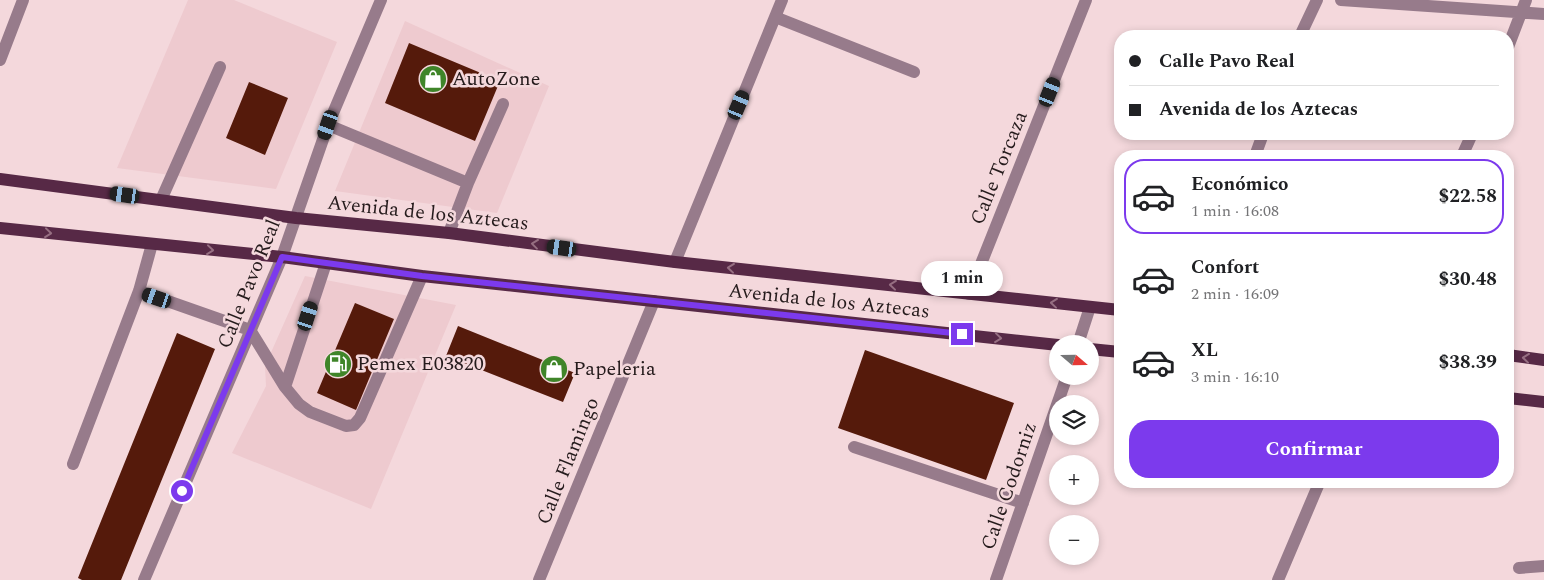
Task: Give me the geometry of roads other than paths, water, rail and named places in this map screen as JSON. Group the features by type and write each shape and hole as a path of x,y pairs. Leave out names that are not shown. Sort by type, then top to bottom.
{"main road":[{"name":"Avenida de los Aztecas","path":"0,179 296,218 449,233 674,262 1114,309"},
{"name":"Avenida de los Aztecas","path":"0,228 282,257 422,276 1049,344"},
{"path":"1099,349 1114,351"},
{"path":"1514,357 1544,360"},
{"path":"1514,399 1544,402"}],"street":[{"path":"0,60 23,0"},
{"name":"Calle Pavo Real","path":"144,580 282,257 328,125 380,0"},
{"path":"674,262 782,0"},
{"name":"Calle Torcaza","path":"969,294 1086,0"},
{"path":"1303,30 1318,0"},
{"path":"1341,0 1524,6 1544,14"},
{"path":"1514,32 1524,6"},
{"path":"775,17 914,72"},
{"path":"161,200 220,67"},
{"path":"449,233 502,104"},
{"path":"328,125 468,184"},
{"path":"73,464 139,291 152,244"},
{"path":"285,386 326,263"},
{"path":"139,291 250,330 285,386 299,404 310,412 346,426 354,425 360,418 422,276"},
{"name":"Calle Flamingo","path":"539,580 654,301"},
{"path":"1081,335 1090,307"},
{"name":"Calle Codorniz","path":"996,580 1064,385"},
{"path":"854,447 1023,502"},
{"path":"1278,580 1317,488"},
{"path":"1519,568 1544,566"}],"place":[{"name":"AutoZone","path":"433,79"},
{"name":"Pemex E03820","path":"338,364"},
{"name":"Papeleria","path":"554,369"}]}
